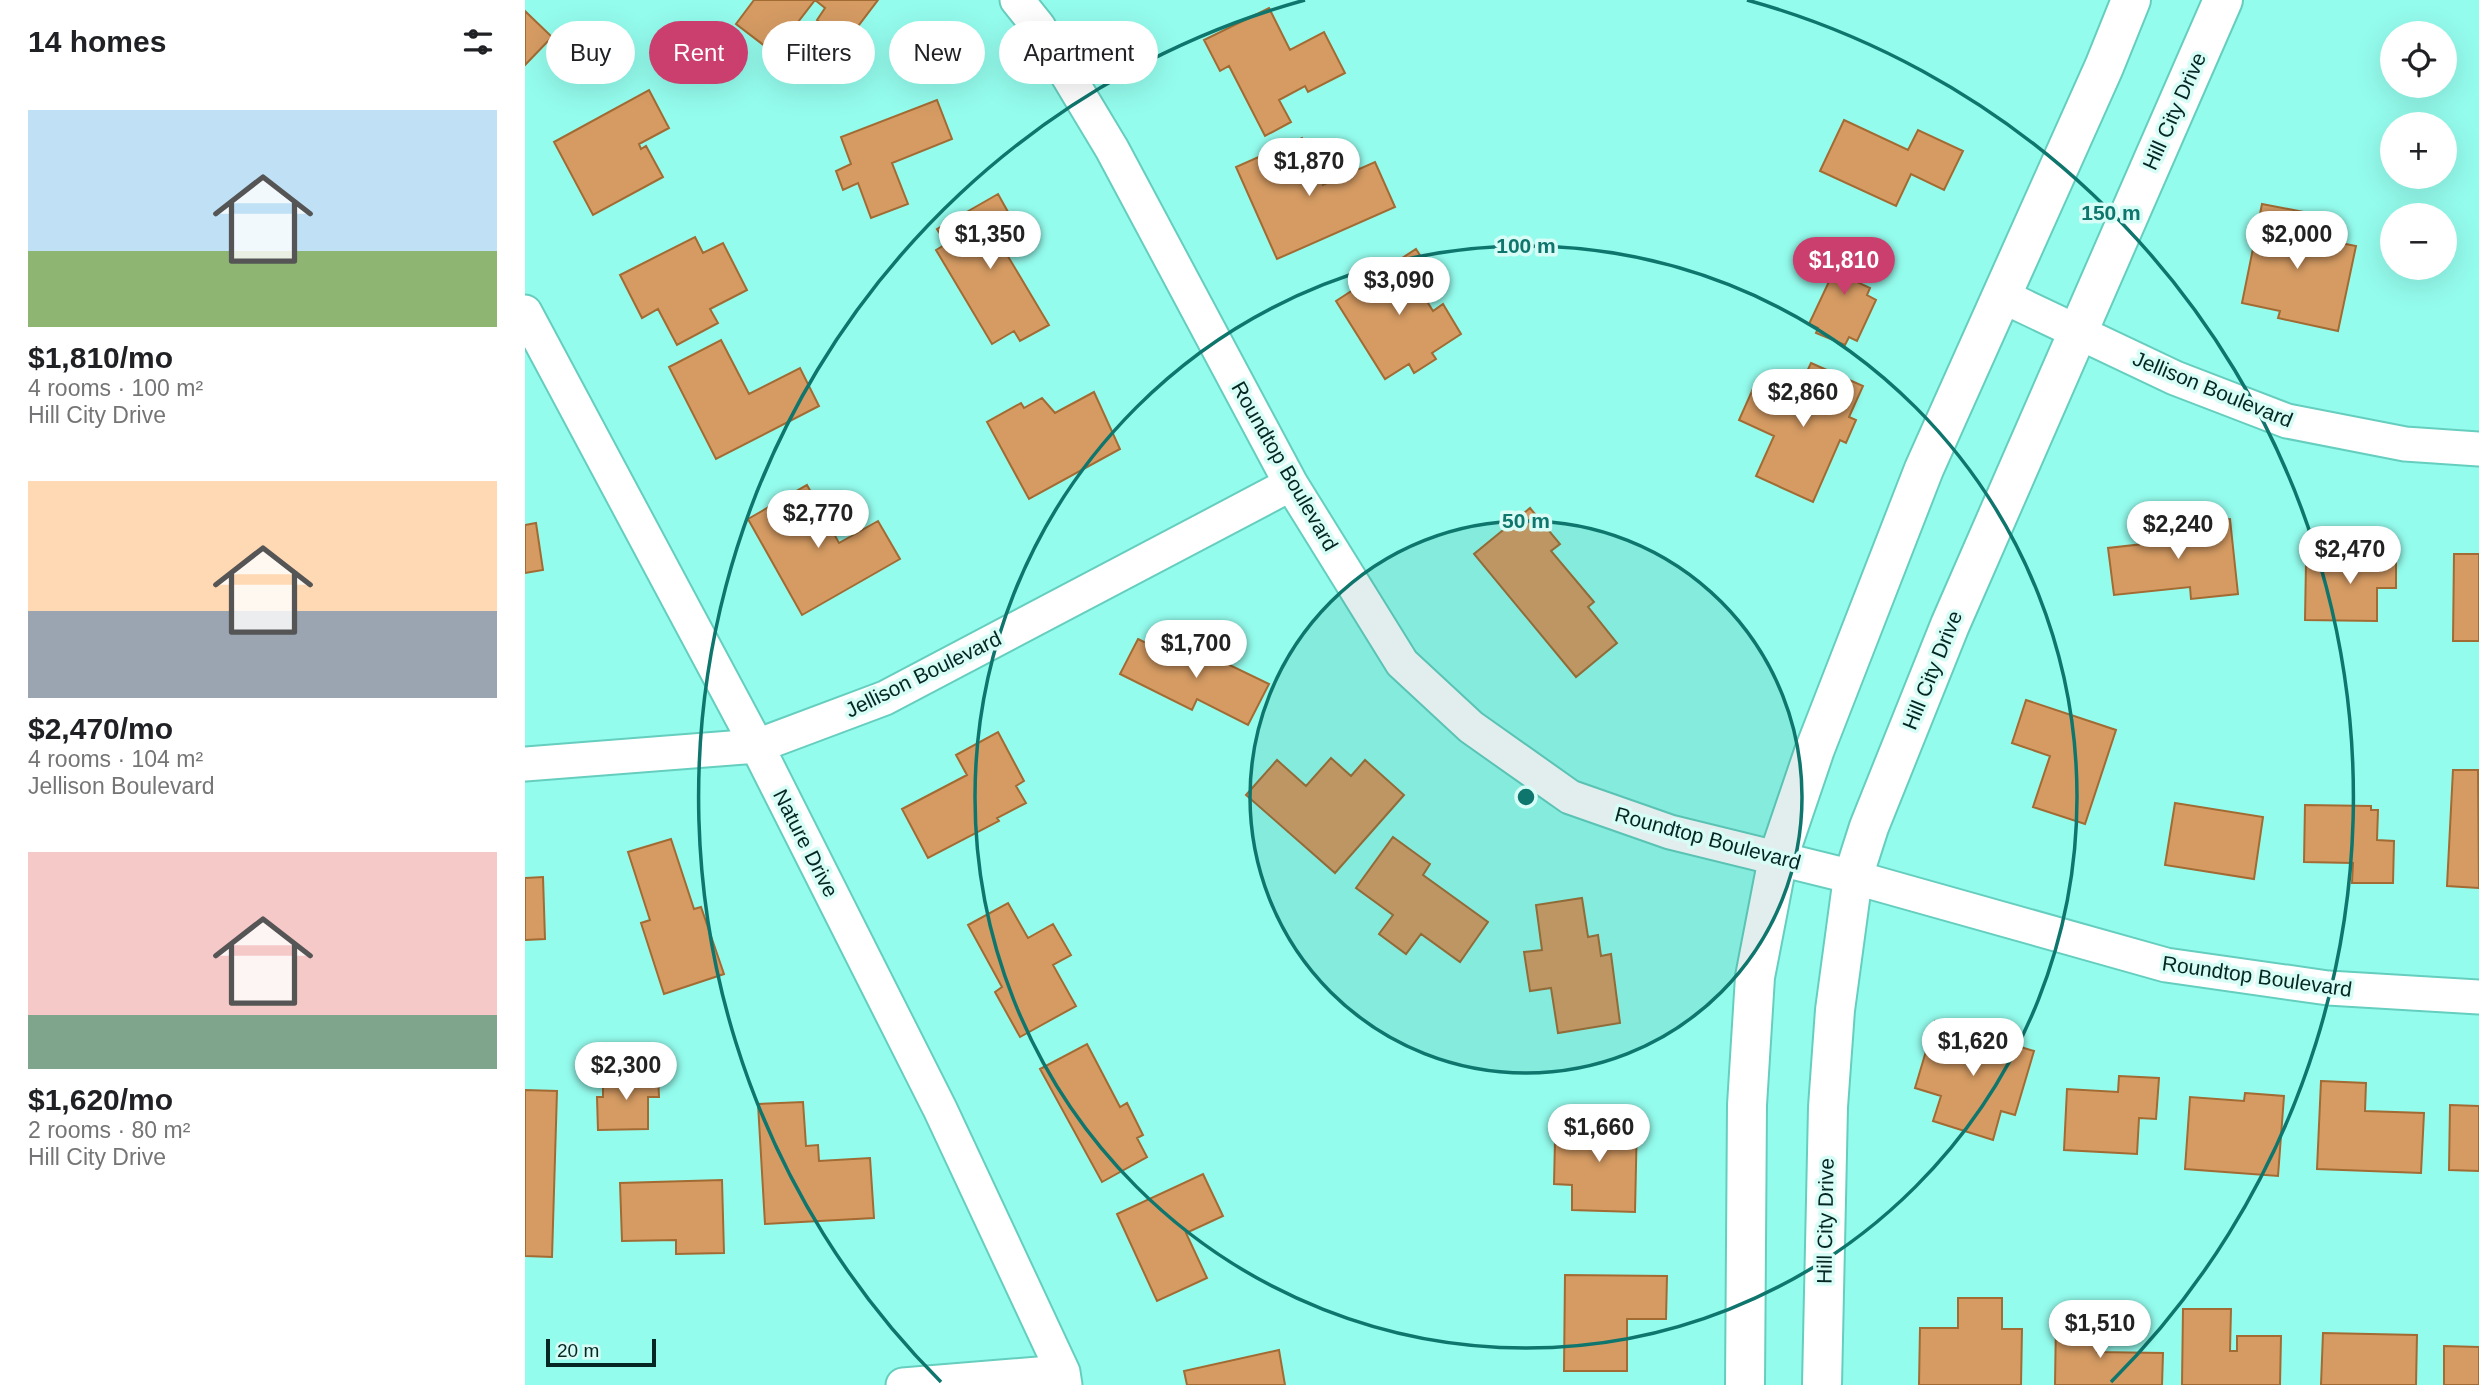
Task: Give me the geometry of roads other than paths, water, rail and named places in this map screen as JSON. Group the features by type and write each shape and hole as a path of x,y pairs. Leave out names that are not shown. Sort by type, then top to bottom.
{"street":[{"name":"Roundtop Boulevard","path":"1017,0 1038,26 1112,149 1291,484 1402,663 1471,727 1570,797 1670,832 1853,877 2166,965 2328,988 2479,997"},
{"path":"1745,1385 1747,1105 1754,990 1778,858 1815,749 1924,469 2104,67 2131,0"},
{"name":"Hill City Drive","path":"1822,1385 1828,1107 1835,1010 1853,877 1950,625 2223,0"},
{"name":"Jellison Boulevard","path":"2000,295 2175,378 2287,421 2405,444 2479,449"},
{"name":"Nature Drive","path":"525,312 757,746 940,1109 1064,1378"},
{"name":"Jellison Boulevard","path":"525,764 757,746 885,698 1291,484"},
{"path":"903,1385 1064,1378"}]}
